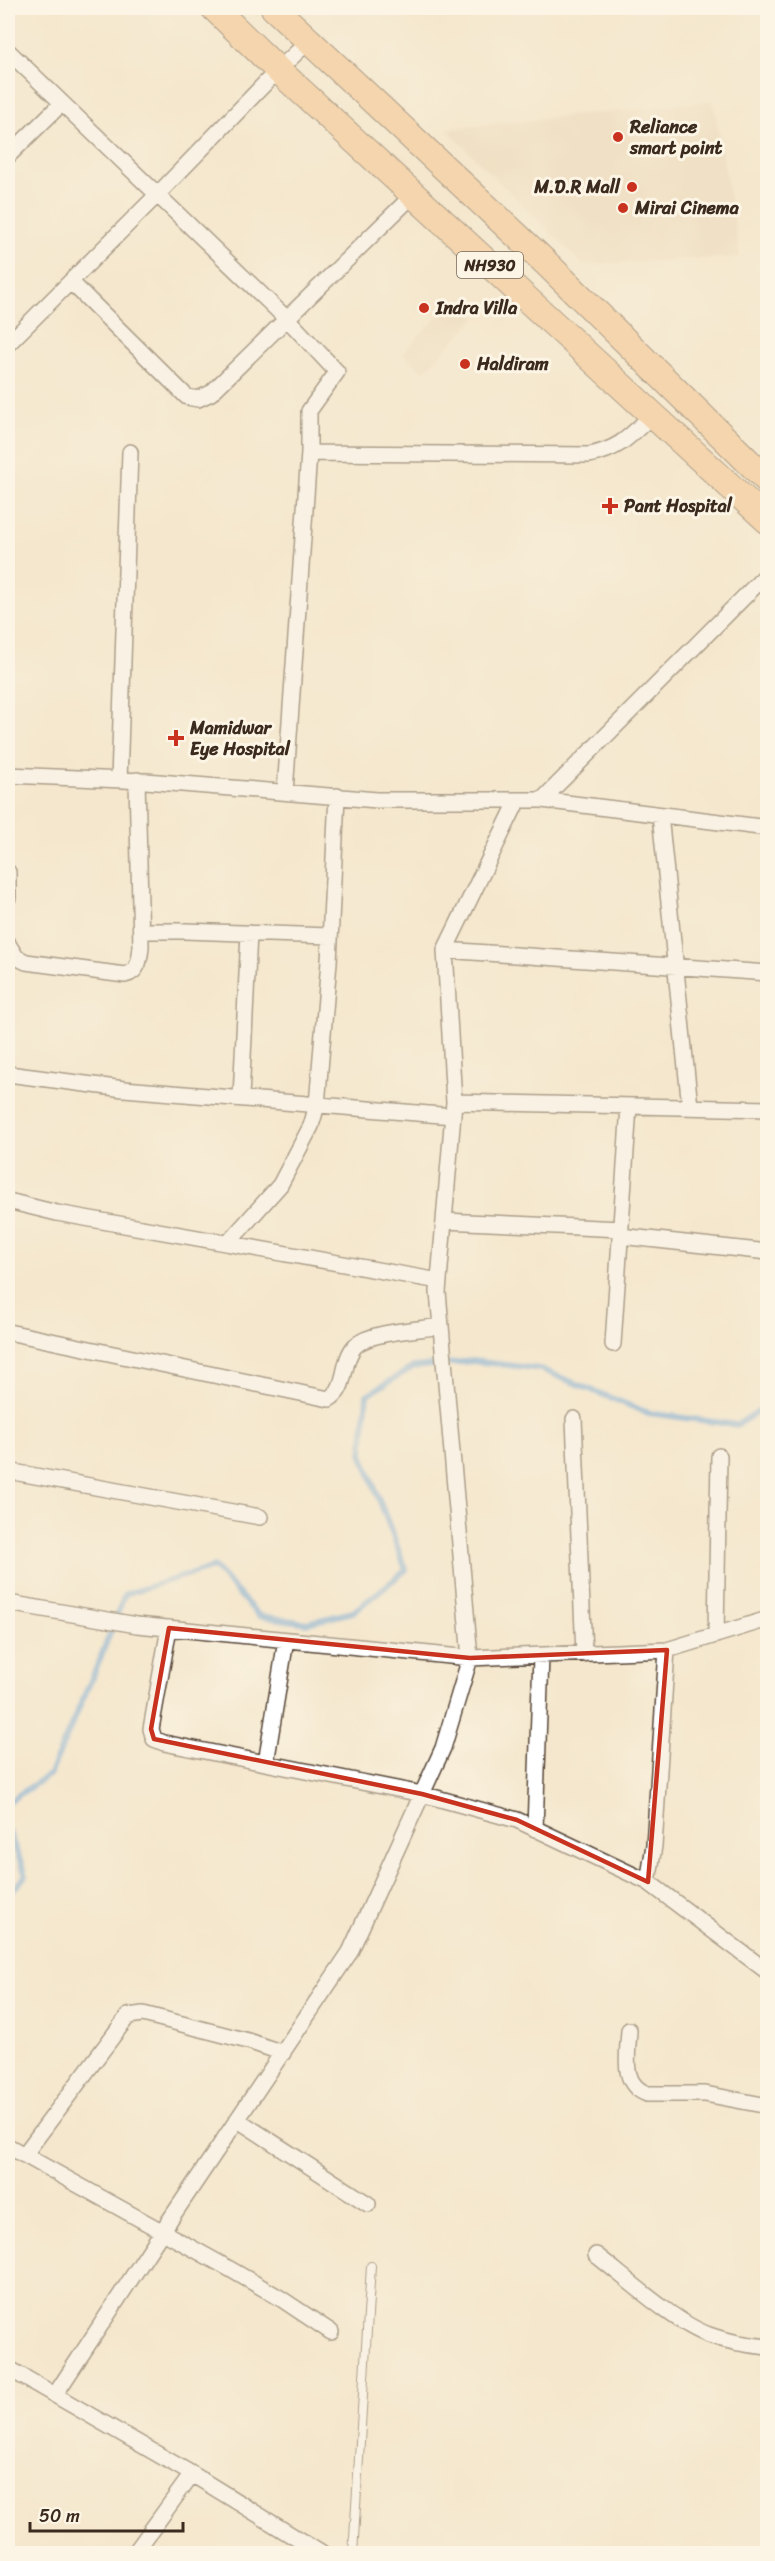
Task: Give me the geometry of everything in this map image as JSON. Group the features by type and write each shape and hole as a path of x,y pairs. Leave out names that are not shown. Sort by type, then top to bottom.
{"highway":[{"name":"NH930","path":"214,8 278,70 768,521"},
{"name":"NH930","path":"273,8 544,262 768,481"}],"street":[{"path":"8,344 308,42"},
{"path":"8,51 288,320 337,372 309,411 309,453 285,792"},
{"path":"8,156 61,104"},
{"path":"71,282 187,397 198,399 212,393 414,194"},
{"path":"309,453 589,455 608,451 625,440 652,415"},
{"path":"119,780 130,452"},
{"path":"542,800 768,573"},
{"path":"8,775 137,780 377,800 542,800 768,828"},
{"path":"8,944 16,957 26,962 131,974 139,960 141,931 137,780"},
{"path":"228,1243 280,1185 311,1126 317,1105 330,936 337,796"},
{"path":"55,2395 350,1952 443,1748 470,1658 442,1342 439,1281 454,1109 445,950 518,800"},
{"path":"660,815 690,1107"},
{"path":"8,872 8,898"},
{"path":"141,931 330,936"},
{"path":"241,1098 249,933"},
{"path":"445,950 768,973"},
{"path":"8,1074 124,1089 317,1105 454,1109 629,1106 768,1109"},
{"path":"613,1344 629,1106"},
{"path":"8,1201 57,1213 439,1281"},
{"path":"444,1221 620,1233 768,1252"},
{"path":"8,1332 329,1399 338,1393 351,1352 364,1341 441,1326"},
{"path":"574,1419 584,1654"},
{"path":"716,1635 719,1456"},
{"path":"8,1471 260,1517"},
{"path":"8,1603 137,1625 470,1658 667,1650 768,1619"},
{"path":"169,1628 151,1735 154,1739 164,1743 422,1794 517,1820 648,1882 768,1972"},
{"path":"266,1763 286,1640"},
{"path":"648,1882 654,1846 667,1650"},
{"path":"535,1829 541,1656"},
{"path":"24,2155 128,2016 143,2014 283,2053"},
{"path":"629,2030 627,2074 633,2086 639,2091 647,2094 705,2094 768,2106"},
{"path":"238,2120 368,2204"},
{"path":"8,2146 280,2298 331,2332"},
{"path":"596,2254 686,2324 707,2335 736,2343 768,2347"},
{"path":"8,2368 192,2474 322,2553"},
{"path":"134,2553 192,2474"}],"lane":[{"path":"353,2553 371,2266"}],"highlighted area":[{"path":"169,1628 470,1658 667,1650 648,1882 517,1820 422,1794 154,1739 151,1729"}],"shaded area":[{"path":"713,101 740,257 583,265 446,129"},
{"path":"454,299 476,318 424,372 402,354"}],"waterway":[{"path":"8,1802 50,1774 96,1669 125,1594 214,1567 259,1616 307,1623 353,1612 406,1570 362,1454 367,1395 413,1367 473,1361 540,1369 648,1413 737,1425 768,1405"},
{"path":"8,1830 26,1875 8,1896"}],"place":[{"name":"Reliance smart point","path":"618,137"},
{"name":"M.D.R Mall","path":"632,187"},
{"name":"Mirai Cinema","path":"623,208"},
{"name":"Indra Villa","path":"424,308"},
{"name":"Haldiram","path":"465,364"},
{"name":"Pant Hospital","path":"610,506"},
{"name":"Mamidwar Eye Hospital","path":"176,738"}]}
